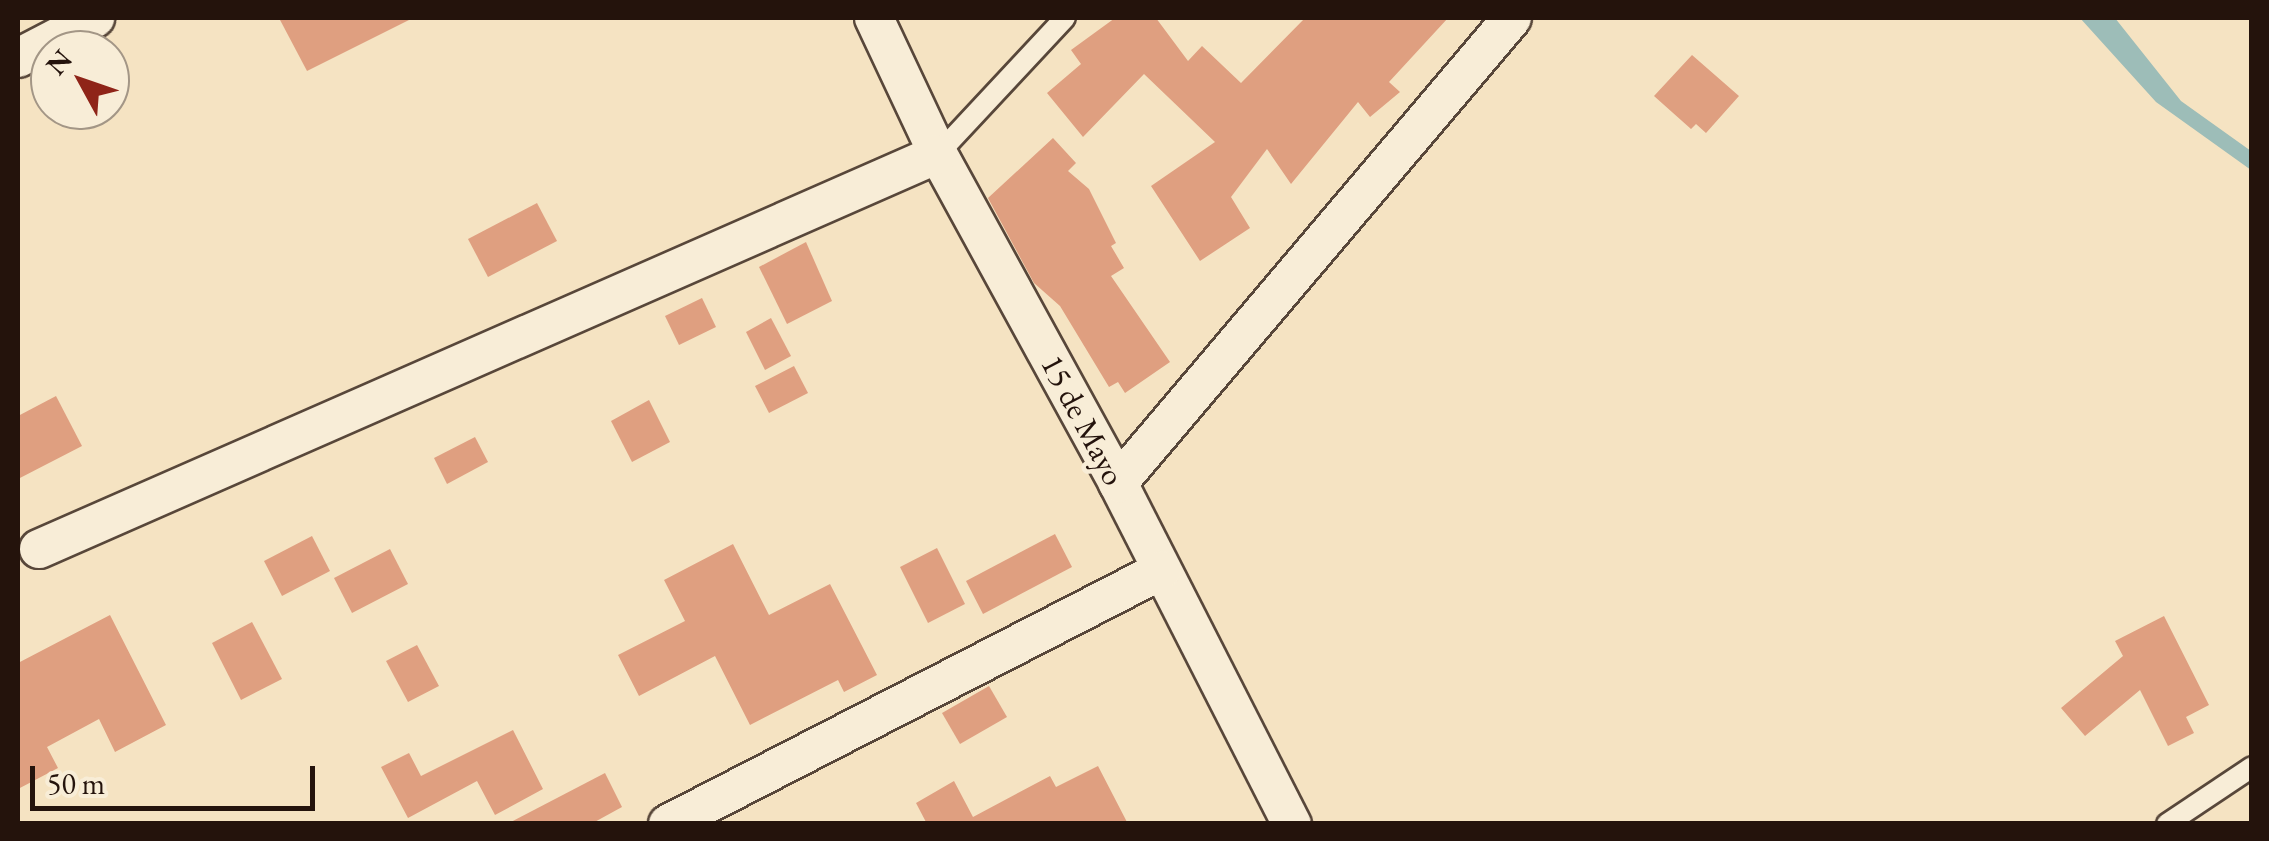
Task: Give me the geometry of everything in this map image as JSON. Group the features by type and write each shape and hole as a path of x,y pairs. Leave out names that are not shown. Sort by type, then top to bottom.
{"street":[{"path":"18,58 94,18"},
{"name":"15 de Mayo","path":"874,18 938,154 1118,483 1292,824"},
{"path":"1118,483 1512,18"},
{"path":"39,549 938,154"},
{"path":"668,824 1162,570"}],"lane":[{"path":"938,154 1065,18"},
{"path":"2167,824 2252,766"}],"water":[{"path":"2080,18 2115,18 2181,101 2251,151 2251,170 2156,102"}],"building":[{"path":"279,18 413,18 307,71"},
{"path":"1115,18 1156,18 1188,61 1202,46 1241,83 1305,18 1448,18 1389,82 1400,92 1370,117 1358,102 1291,184 1267,149 1231,197 1250,228 1200,261 1151,186 1215,142 1144,74 1083,137 1047,93 1081,64 1071,50"},
{"path":"1692,55 1739,96 1706,133 1696,124 1691,129 1654,96"},
{"path":"1053,138 1076,163 1068,171 1089,189 1116,243 1111,246 1124,268 1111,276 1170,362 1125,393 1118,382 1109,387 1060,306 1034,283 988,198"},
{"path":"537,203 557,241 488,277 468,239"},
{"path":"806,242 832,301 787,324 759,267"},
{"path":"702,298 716,327 679,345 665,316"},
{"path":"771,318 791,356 765,370 746,332"},
{"path":"794,366 808,393 769,413 755,386"},
{"path":"56,396 82,446 18,479 18,416"},
{"path":"649,400 670,442 632,462 611,421"},
{"path":"475,437 488,462 447,484 434,458"},
{"path":"1055,534 1072,567 983,614 966,581"},
{"path":"312,536 330,571 282,596 264,561"},
{"path":"733,544 769,615 830,584 877,675 844,692 838,680 750,725 715,656 639,696 618,655 685,621 664,580"},
{"path":"937,548 965,604 928,623 900,567"},
{"path":"390,549 408,584 352,613 334,578"},
{"path":"110,615 166,725 115,752 99,719 47,747 58,768 18,789 18,663"},
{"path":"2164,616 2209,705 2186,717 2194,733 2168,746 2140,690 2085,736 2061,708 2123,656 2115,641"},
{"path":"252,622 282,679 241,700 212,643"},
{"path":"417,645 439,686 408,702 386,661"},
{"path":"989,686 1007,717 960,744 942,713"},
{"path":"513,730 543,789 495,815 477,781 408,818 381,767 409,753 421,776"},
{"path":"1098,766 1128,824 927,824 916,803 954,781 973,817 1050,776 1056,787"},
{"path":"605,773 622,807 591,824 507,824"}]}
